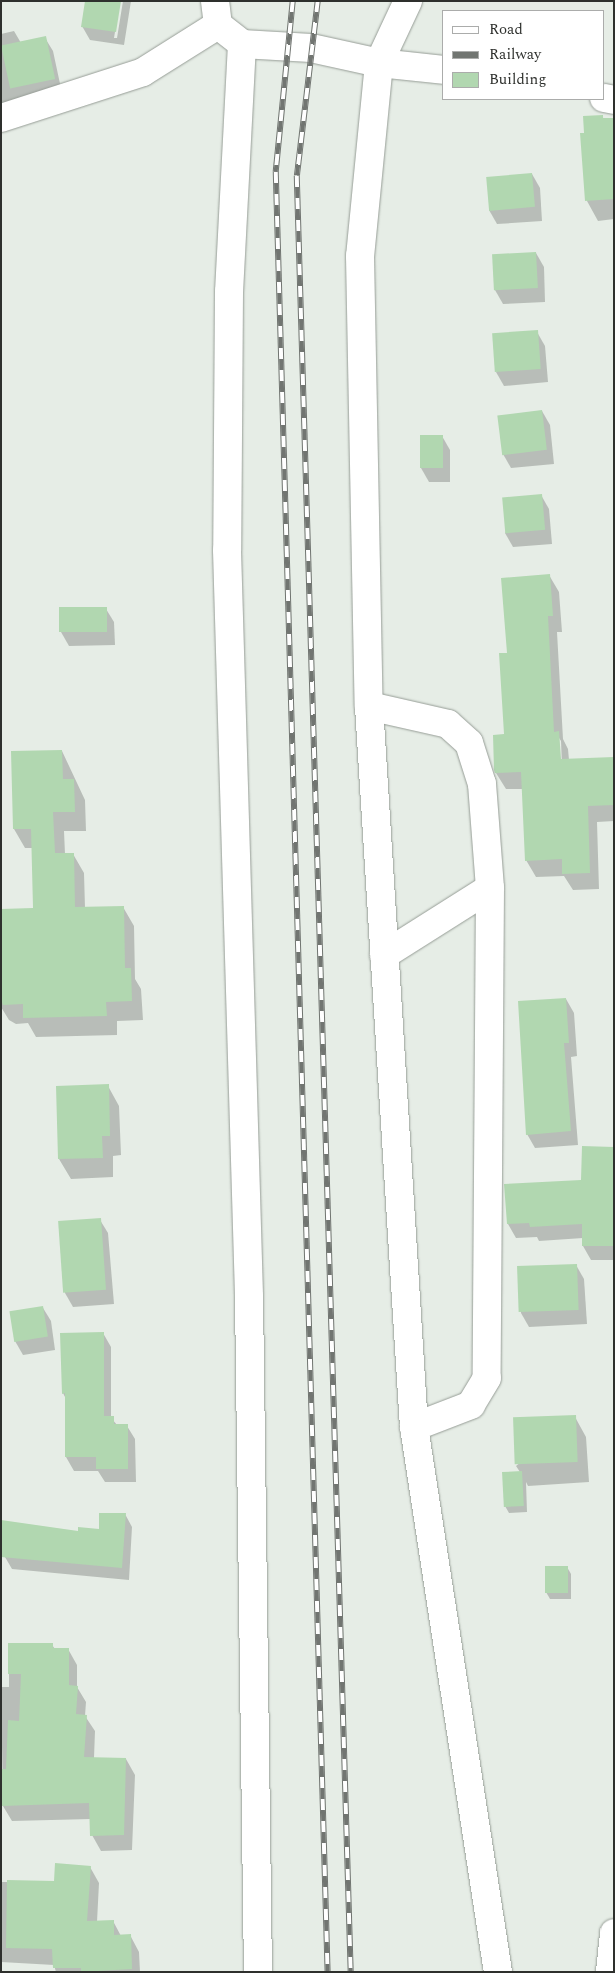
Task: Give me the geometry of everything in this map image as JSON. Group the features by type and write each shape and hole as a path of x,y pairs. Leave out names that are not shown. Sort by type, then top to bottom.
{"street":[{"path":"408,1 379,63 360,256 369,706 414,1427 498,1972"},
{"path":"1,118 143,72 217,13 242,44 229,292 227,550 249,1297 258,1972"},
{"path":"242,44 311,48 379,63 442,70"},
{"path":"369,706 448,724 469,743 482,784 490,888 487,1378 470,1405 414,1427"},
{"path":"384,954 490,888"},
{"path":"610,1972 614,1933"}],"building":[{"path":"85,1 121,1 116,32 81,27"},
{"path":"46,36 55,79 10,89 1,46"},
{"path":"603,115 603,118 614,118 614,199 585,201 580,133 584,133 583,116"},
{"path":"532,173 535,207 489,211 486,177"},
{"path":"536,252 538,288 494,290 492,254"},
{"path":"538,330 541,369 495,372 492,333"},
{"path":"542,410 547,450 502,455 497,415"},
{"path":"420,435 443,435 443,468 420,468"},
{"path":"542,494 545,530 505,533 502,497"},
{"path":"550,574 553,616 548,616 554,732 559,731 561,759 614,757 614,805 588,806 590,873 562,874 562,859 525,861 521,772 495,773 494,770 493,735 504,734 499,653 507,653 501,578"},
{"path":"59,607 107,607 107,632 59,632"},
{"path":"62,750 63,779 74,779 75,812 53,812 55,853 74,853 75,907 124,906 125,968 131,968 132,1001 106,1002 107,1016 23,1018 23,1004 3,1005 1,1000 1,909 33,908 31,829 13,829 11,751"},
{"path":"566,998 569,1043 564,1043 571,1131 526,1135 518,1001"},
{"path":"109,1084 110,1136 102,1136 103,1158 58,1159 56,1086"},
{"path":"582,1146 614,1147 614,1246 582,1246 582,1224 530,1227 529,1223 507,1224 504,1184 581,1180"},
{"path":"101,1218 106,1290 63,1293 58,1221"},
{"path":"577,1264 579,1310 519,1312 517,1266"},
{"path":"43,1306 48,1337 14,1342 9,1311"},
{"path":"104,1332 104,1416 114,1416 114,1424 128,1424 128,1469 96,1469 96,1457 65,1457 65,1393 62,1394 60,1333"},
{"path":"576,1415 578,1462 515,1464 513,1417"},
{"path":"522,1471 524,1506 504,1507 502,1472"},
{"path":"99,1513 126,1513 122,1568 1,1557 1,1520 78,1531 78,1527 99,1529"},
{"path":"545,1566 568,1566 568,1593 545,1593"},
{"path":"8,1643 53,1643 53,1648 69,1648 69,1685 78,1686 76,1714 87,1715 84,1757 126,1758 124,1835 90,1836 89,1803 2,1806 1,1769 6,1769 8,1720 19,1721 21,1674 8,1674"},
{"path":"55,1863 91,1866 87,1921 114,1920 114,1935 131,1934 132,1969 81,1972 81,1968 53,1968 52,1949 6,1948 7,1880 54,1881"}],"railway":[{"path":"293,1 276,172 328,1972"},
{"path":"318,1 297,176 351,1972"}]}
